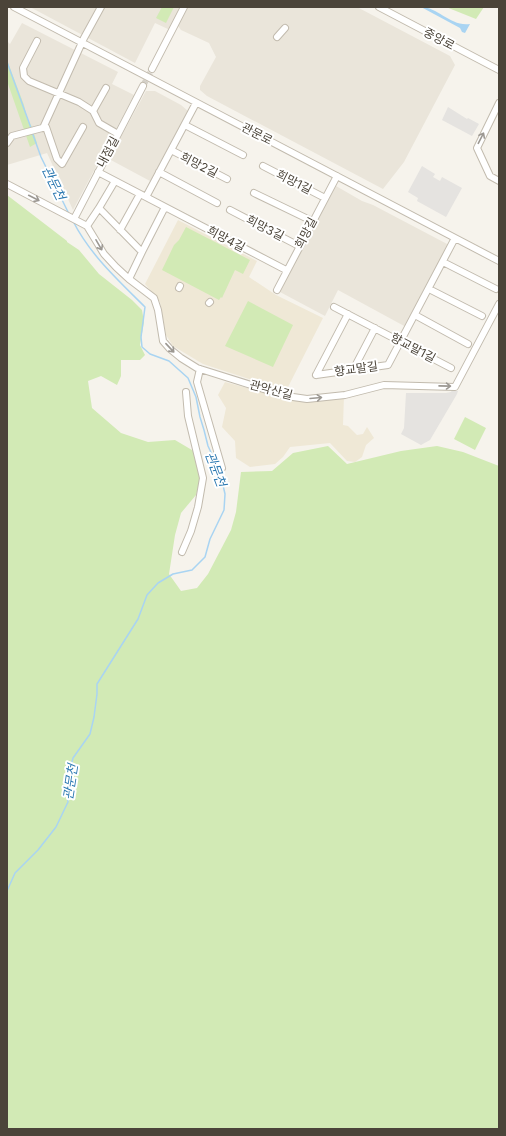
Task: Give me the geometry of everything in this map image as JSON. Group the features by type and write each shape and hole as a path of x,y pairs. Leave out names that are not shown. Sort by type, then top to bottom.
{"street":[{"name":"관문로","path":"14,7 499,261"},
{"path":"42,128 82,43 101,7"},
{"path":"152,69 184,7"},
{"name":"중앙로","path":"379,7 499,70"},
{"path":"277,37 285,28"},
{"path":"37,41 23,68 24,76 29,81 79,102 93,111 99,123 118,134"},
{"name":"내점길","path":"73,218 143,86"},
{"path":"93,111 106,88"},
{"path":"120,230 159,172 196,103"},
{"path":"499,103 477,148 490,176 499,181"},
{"path":"185,125 243,155"},
{"path":"7,140 12,136 46,128 57,159 62,164 83,127"},
{"name":"희망2길","path":"171,150 228,179"},
{"name":"희망1길","path":"263,166 324,198"},
{"name":"희망4길","path":"98,172 286,270"},
{"path":"159,172 217,203"},
{"name":"희망길","path":"277,290 286,270 337,176"},
{"path":"87,226 115,181"},
{"name":"관악산길","path":"7,184 87,226 97,240 104,254 129,279 154,298 164,341 170,349 181,358 200,369 286,396 307,398 345,395 384,385 455,386 499,304"},
{"path":"254,193 312,221"},
{"path":"129,279 165,207"},
{"path":"99,208 142,252"},
{"name":"희망3길","path":"230,210 300,246"},
{"name":"향교말길","path":"348,314 316,375 388,365 455,238"},
{"path":"443,262 496,290"},
{"path":"429,289 482,316"},
{"name":"향교말1길","path":"334,307 451,368"},
{"path":"415,315 468,344"},
{"path":"353,370 375,328"},
{"path":"200,369 197,382 222,468"},
{"path":"182,552 191,531 198,507 203,478 188,416 186,392"}],"shaded area":[{"path":"30,7 182,7 170,30 155,23 135,63"},
{"path":"188,7 357,7 450,56 455,65 404,162 383,189 207,96 200,90 200,86 216,57 209,43 181,30 178,26"},
{"path":"22,23 118,72 112,84 134,95 73,210 47,153 7,165 7,41 10,44"},
{"path":"146,91 155,91 181,105 188,111 150,181 109,159"},
{"path":"448,107 467,119 468,118 479,124 472,136 442,120"},
{"path":"422,166 435,174 433,177 440,181 442,177 462,188 446,217 417,201 418,198 408,192"},
{"path":"336,186 362,201 373,205 449,245 406,327 338,290 325,316 280,292 280,289"},
{"path":"178,220 257,261 249,277 276,295 323,318 286,391 203,364 173,346 166,335 160,302 145,284"},
{"path":"225,382 255,390 263,390 286,397 344,396 343,425 348,426 357,435 363,434 367,427 374,438 366,445 362,457 355,462 347,461 330,443 290,447 283,457 275,464 250,467 236,458 235,441 222,427 226,408 218,395"},
{"path":"452,390 458,391 457,394 430,440 421,445 401,434 404,428 406,393 446,393 451,392"}],"green space":[{"path":"162,7 174,7 166,23 156,18"},
{"path":"446,7 484,7 476,19"},
{"path":"7,60 37,143 30,147 7,81"},
{"path":"7,195 79,250 99,274 132,300 142,310 144,322 140,345 145,355 140,360 121,360 121,376 117,385 101,376 88,381 92,408 121,433 148,442 175,440 197,453 202,474 196,495 181,513 175,535 169,574 181,591 197,588 208,574 231,530 236,512 241,472 272,471 293,453 328,446 347,464 401,451 437,446 463,452 499,466 499,1129 7,1129"},
{"path":"186,227 250,260 243,274 235,270 222,298 221,297 219,300 162,270 174,245 179,240"},
{"path":"248,301 293,325 273,367 225,346"},
{"path":"465,417 486,428 475,450 454,439"}],"water":[{"path":"421,7 433,10 457,23 470,24 465,33 462,32 460,28"}],"waterway":[{"name":"관문천","path":"7,62 31,128"},
{"name":"관문천","path":"32,132 41,157 69,214"},
{"name":"관문천","path":"7,891 15,873 38,850 56,827 68,802 67,791 69,773 73,758 90,734 94,717 97,684 138,619 147,595 158,583 173,574 192,570 205,557 210,539 224,510 225,494 220,472 208,446 196,397 188,378 169,361 150,354 142,347 141,337 145,307 96,256 73,221"}],"tunnel":[{"path":"143,86 152,69"}]}
